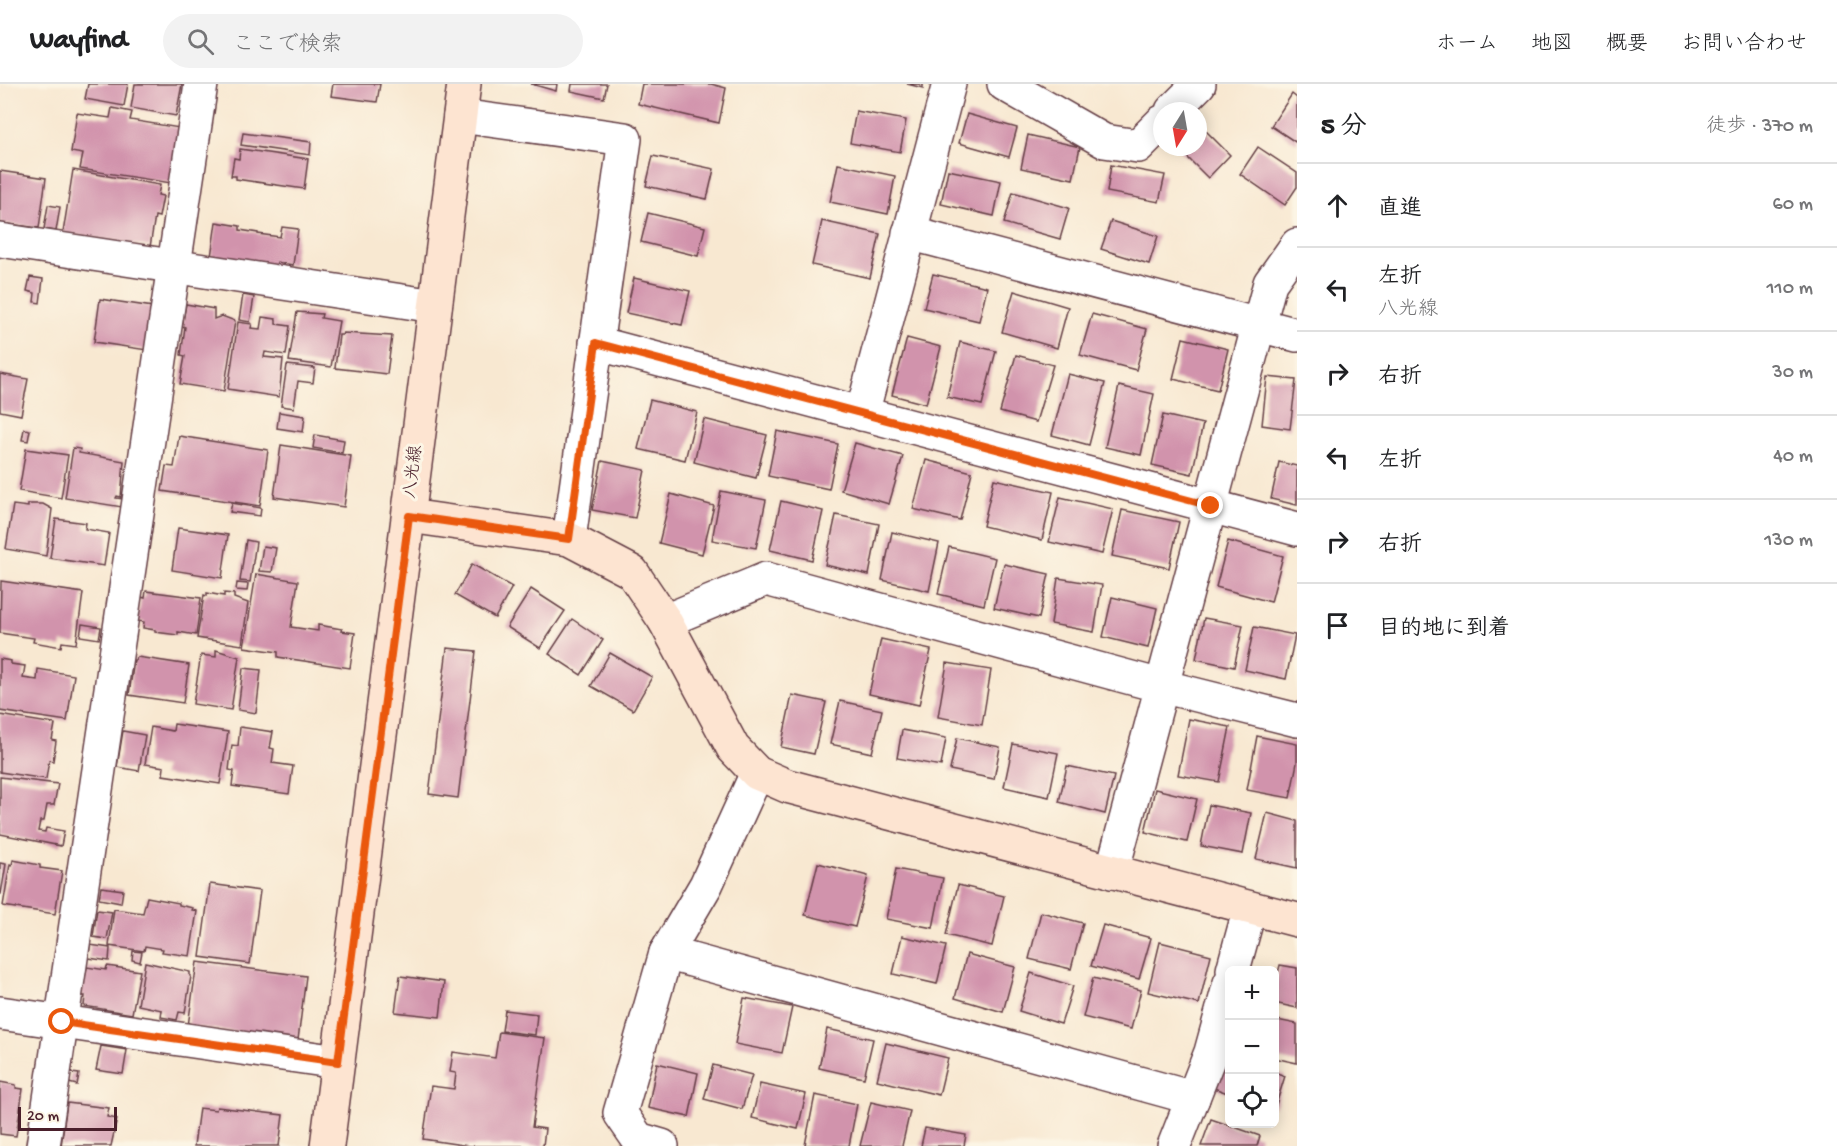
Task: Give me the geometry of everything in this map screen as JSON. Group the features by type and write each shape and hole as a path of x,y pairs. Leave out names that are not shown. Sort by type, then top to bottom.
{"street":[{"path":"43,1146 201,84"},
{"name":"八光線","path":"327,1146 464,84"},
{"path":"862,414 949,84"},
{"path":"1004,84 1104,141 1138,146 1153,131"},
{"path":"1181,102 1199,84"},
{"path":"460,116 625,139 569,539"},
{"path":"909,233 1297,335"},
{"path":"0,240 435,306"},
{"path":"1112,872 1270,283 1297,245"},
{"path":"596,343 1297,529"},
{"path":"409,516 569,539 632,572 665,621 733,748 756,773 787,786 1297,921"},
{"path":"665,621 766,579 1161,686 1297,720"},
{"path":"662,1146 638,1139 620,1113 666,953 706,885 756,773"},
{"path":"1234,966 1250,908"},
{"path":"666,953 1192,1098"},
{"path":"1174,1146 1211,1052 1225,1001"},
{"path":"0,1013 338,1062"}],"building":[{"path":"88,84 128,84 124,106 85,99"},
{"path":"135,84 182,84 176,116 131,108"},
{"path":"333,84 380,84 377,102 331,96"},
{"path":"531,84 557,84 556,91"},
{"path":"572,84 607,84 604,98 571,91"},
{"path":"642,84 711,84 726,88 719,123 638,104"},
{"path":"907,84 923,84 923,88"},
{"path":"1292,94 1297,98 1297,143 1271,126"},
{"path":"112,108 132,112 130,120 180,128 171,183 80,169 83,154 71,152 77,113 110,118"},
{"path":"856,111 906,120 900,152 850,143"},
{"path":"967,114 1017,128 1009,157 959,143"},
{"path":"1207,132 1230,155 1208,178 1186,156 1207,156"},
{"path":"243,133 311,142 310,155 241,145"},
{"path":"1028,135 1080,147 1073,179 1021,168"},
{"path":"1258,147 1297,173 1297,187 1285,205 1240,174"},
{"path":"240,149 308,159 304,189 236,179 236,176 231,176 234,158 239,159"},
{"path":"653,156 714,169 707,199 646,186"},
{"path":"838,164 895,176 888,214 830,202"},
{"path":"1111,165 1165,175 1159,202 1107,192"},
{"path":"73,170 160,185 158,195 163,196 159,217 155,216 150,247 63,233"},
{"path":"948,170 1001,181 994,216 941,204"},
{"path":"0,171 46,178 39,228 0,223"},
{"path":"1013,192 1069,208 1060,239 1004,223"},
{"path":"48,205 60,207 56,231 44,229"},
{"path":"648,213 705,227 698,256 641,242"},
{"path":"822,221 880,234 870,278 812,265"},
{"path":"1111,221 1158,236 1149,264 1101,249"},
{"path":"216,222 240,226 240,230 280,237 282,227 298,229 293,265 277,262 276,267 211,257"},
{"path":"933,274 987,287 979,321 924,308"},
{"path":"30,277 43,279 40,303 34,302 35,293 27,291"},
{"path":"634,278 690,291 682,325 626,313"},
{"path":"1014,291 1068,307 1057,348 1002,332"},
{"path":"243,295 254,297 250,322 239,320"},
{"path":"100,299 153,307 147,350 94,342"},
{"path":"186,304 214,309 214,319 222,316 235,321 224,391 180,384 185,356 181,355 185,327 182,326"},
{"path":"297,312 322,314 321,318 339,321 331,367 289,361"},
{"path":"1092,314 1147,329 1136,370 1080,355"},
{"path":"262,317 276,319 276,324 290,326 286,355 265,352 264,357 283,359 279,397 228,389 238,322 252,324 251,328 260,329"},
{"path":"343,333 392,336 387,374 335,368 339,335"},
{"path":"907,338 941,347 926,404 892,395"},
{"path":"1183,338 1228,349 1218,390 1173,379"},
{"path":"960,342 996,351 982,405 947,397"},
{"path":"1016,355 1053,365 1036,422 1000,412"},
{"path":"287,365 315,368 313,383 298,381 294,408 281,406"},
{"path":"0,374 28,379 21,415 0,411"},
{"path":"1068,374 1105,383 1089,445 1052,435"},
{"path":"1267,377 1296,380 1290,429 1262,425"},
{"path":"1119,386 1154,394 1141,455 1105,447"},
{"path":"650,400 697,412 685,460 638,449"},
{"path":"279,412 305,416 303,432 277,428"},
{"path":"1163,415 1203,424 1192,474 1152,465"},
{"path":"704,419 767,435 756,478 694,462"},
{"path":"24,429 30,430 28,441 22,440"},
{"path":"777,431 838,444 829,489 768,476"},
{"path":"315,435 344,440 342,453 313,448"},
{"path":"179,436 268,450 260,506 162,491 166,466 174,467"},
{"path":"855,443 903,456 889,504 841,490"},
{"path":"281,445 351,456 344,507 274,497"},
{"path":"73,448 80,449 79,453 124,461 121,497 116,498 123,499 122,507 65,498"},
{"path":"26,449 68,455 61,498 19,491"},
{"path":"926,460 972,472 960,520 913,509"},
{"path":"602,461 645,470 635,518 592,510"},
{"path":"1279,462 1297,466 1297,505 1271,499"},
{"path":"994,479 1053,492 1042,540 983,526"},
{"path":"721,491 766,500 756,548 712,540"},
{"path":"671,494 714,506 702,554 659,543"},
{"path":"1060,497 1113,509 1102,554 1049,542"},
{"path":"781,501 823,511 812,560 770,550"},
{"path":"232,503 261,508 260,516 230,512"},
{"path":"28,504 43,504 52,509 46,556 6,549 13,505 28,507"},
{"path":"1122,510 1179,522 1169,568 1112,556"},
{"path":"836,515 879,524 869,575 825,565"},
{"path":"56,519 86,523 85,529 109,533 104,566 50,558"},
{"path":"178,528 228,535 222,578 172,570"},
{"path":"892,532 939,543 929,591 882,580"},
{"path":"246,540 256,542 250,582 240,581"},
{"path":"1228,541 1283,556 1271,602 1216,587"},
{"path":"263,546 276,548 272,572 259,571"},
{"path":"949,547 995,558 984,605 938,594"},
{"path":"472,564 512,587 495,618 455,595"},
{"path":"1004,564 1049,574 1039,618 994,608"},
{"path":"256,574 298,581 291,627 318,631 318,625 355,633 350,668 278,657 278,652 244,647"},
{"path":"1058,578 1102,585 1094,632 1051,624"},
{"path":"1,581 83,593 76,644 62,642 61,647 33,642 34,638 0,633"},
{"path":"237,583 248,584 247,591 236,590"},
{"path":"531,589 565,611 540,648 507,627"},
{"path":"146,591 201,598 196,635 155,632 155,630 143,628 144,622 138,621 141,597 145,598"},
{"path":"207,593 224,596 224,593 234,594 234,598 248,603 242,645 197,638 204,595 207,596"},
{"path":"1112,597 1157,608 1148,648 1103,637"},
{"path":"1204,618 1243,625 1234,667 1196,659"},
{"path":"572,619 603,640 581,675 549,654"},
{"path":"82,624 101,627 99,639 80,636"},
{"path":"1254,627 1295,635 1286,679 1245,670"},
{"path":"881,639 931,650 919,705 869,694"},
{"path":"447,648 476,651 458,798 429,794"},
{"path":"216,650 239,657 231,710 193,704 201,655 216,657"},
{"path":"610,653 652,677 633,710 591,686"},
{"path":"137,657 189,665 183,703 129,695 134,660"},
{"path":"0,659 11,661 11,664 25,666 23,678 37,680 38,669 74,675 67,721 0,711"},
{"path":"947,663 991,670 982,725 938,717"},
{"path":"243,668 261,670 256,713 238,710"},
{"path":"792,695 826,702 814,754 781,747"},
{"path":"840,701 882,710 872,753 830,744"},
{"path":"0,715 55,724 52,740 56,741 53,761 49,760 46,779 0,772"},
{"path":"1189,719 1230,727 1219,782 1178,775"},
{"path":"174,724 228,732 220,784 163,775 164,767 145,764 151,727 173,731"},
{"path":"240,727 273,732 270,748 274,749 272,763 293,766 289,794 232,786 234,771 229,770 232,745 238,746"},
{"path":"902,730 946,738 941,766 897,758"},
{"path":"123,731 145,735 139,771 117,767"},
{"path":"1257,736 1297,744 1297,763 1290,798 1247,790"},
{"path":"957,738 1000,747 994,779 950,770"},
{"path":"1013,744 1058,753 1049,797 1004,787"},
{"path":"1067,766 1114,776 1105,814 1059,802"},
{"path":"0,777 58,784 54,805 47,805 44,821 40,821 38,831 45,832 46,828 64,831 61,846 0,834"},
{"path":"1155,789 1197,799 1187,842 1145,832"},
{"path":"1209,805 1251,813 1243,854 1201,846"},
{"path":"1267,813 1297,821 1297,868 1256,859"},
{"path":"13,860 40,865 40,868 62,871 55,914 3,906 10,864 12,865"},
{"path":"0,863 6,864 1,894 0,894"},
{"path":"818,863 868,876 855,927 805,915"},
{"path":"896,869 943,878 933,928 886,919"},
{"path":"210,884 260,891 250,964 200,957"},
{"path":"958,885 1004,896 992,946 946,935"},
{"path":"101,887 123,890 121,903 99,899"},
{"path":"147,897 179,903 179,905 197,911 190,956 162,952 163,949 145,946 144,951 109,946 114,909 143,913"},
{"path":"97,910 112,912 107,939 93,937"},
{"path":"1041,912 1083,923 1071,969 1029,959"},
{"path":"1103,925 1151,938 1139,979 1091,966"},
{"path":"902,936 946,946 937,984 893,974"},
{"path":"1160,942 1211,955 1199,1004 1148,992"},
{"path":"90,945 110,948 109,961 89,958"},
{"path":"133,951 142,952 140,962 132,960"},
{"path":"967,954 1015,967 1003,1012 955,998"},
{"path":"145,962 190,972 185,1013 179,1012 177,1020 161,1017 162,1010 138,1005"},
{"path":"197,962 306,976 298,1040 188,1026"},
{"path":"1280,965 1297,968 1297,1008 1279,1004"},
{"path":"107,966 140,971 132,1014 84,1006 85,996 81,996 87,967 106,970"},
{"path":"1031,973 1073,986 1061,1024 1019,1011"},
{"path":"400,976 444,982 440,1017 395,1012"},
{"path":"1093,978 1141,990 1131,1029 1083,1017"},
{"path":"744,998 792,1007 782,1053 735,1044"},
{"path":"505,1010 537,1014 535,1035 502,1031"},
{"path":"1279,1020 1297,1024 1297,1063 1279,1059"},
{"path":"827,1029 873,1039 864,1078 819,1068"},
{"path":"499,1032 545,1038 532,1127 545,1129 543,1146 469,1146 423,1139 431,1086 454,1089 456,1073 450,1072 453,1052 495,1058"},
{"path":"886,1043 948,1058 939,1095 877,1080"},
{"path":"101,1046 127,1050 123,1074 96,1070"},
{"path":"1225,1056 1225,1092 1214,1088"},
{"path":"657,1063 698,1073 689,1117 648,1108"},
{"path":"713,1065 752,1075 742,1109 704,1099"},
{"path":"71,1073 79,1074 77,1085 69,1083"},
{"path":"1279,1074 1285,1076 1279,1095"},
{"path":"0,1082 23,1089 16,1136 0,1134"},
{"path":"760,1084 806,1094 798,1129 752,1118"},
{"path":"815,1095 857,1104 849,1146 805,1145"},
{"path":"871,1102 910,1111 902,1146 860,1146"},
{"path":"67,1103 109,1108 107,1117 117,1119 111,1146 61,1146"},
{"path":"217,1107 283,1115 279,1146 194,1146 199,1108 216,1110"},
{"path":"1211,1119 1225,1124 1225,1128 1237,1128 1260,1136 1257,1146 1201,1146"},
{"path":"925,1128 966,1135 964,1146 921,1146"}],"route":[{"path":"62,1022 338,1062 409,516 569,539 596,343 1211,506"}]}
